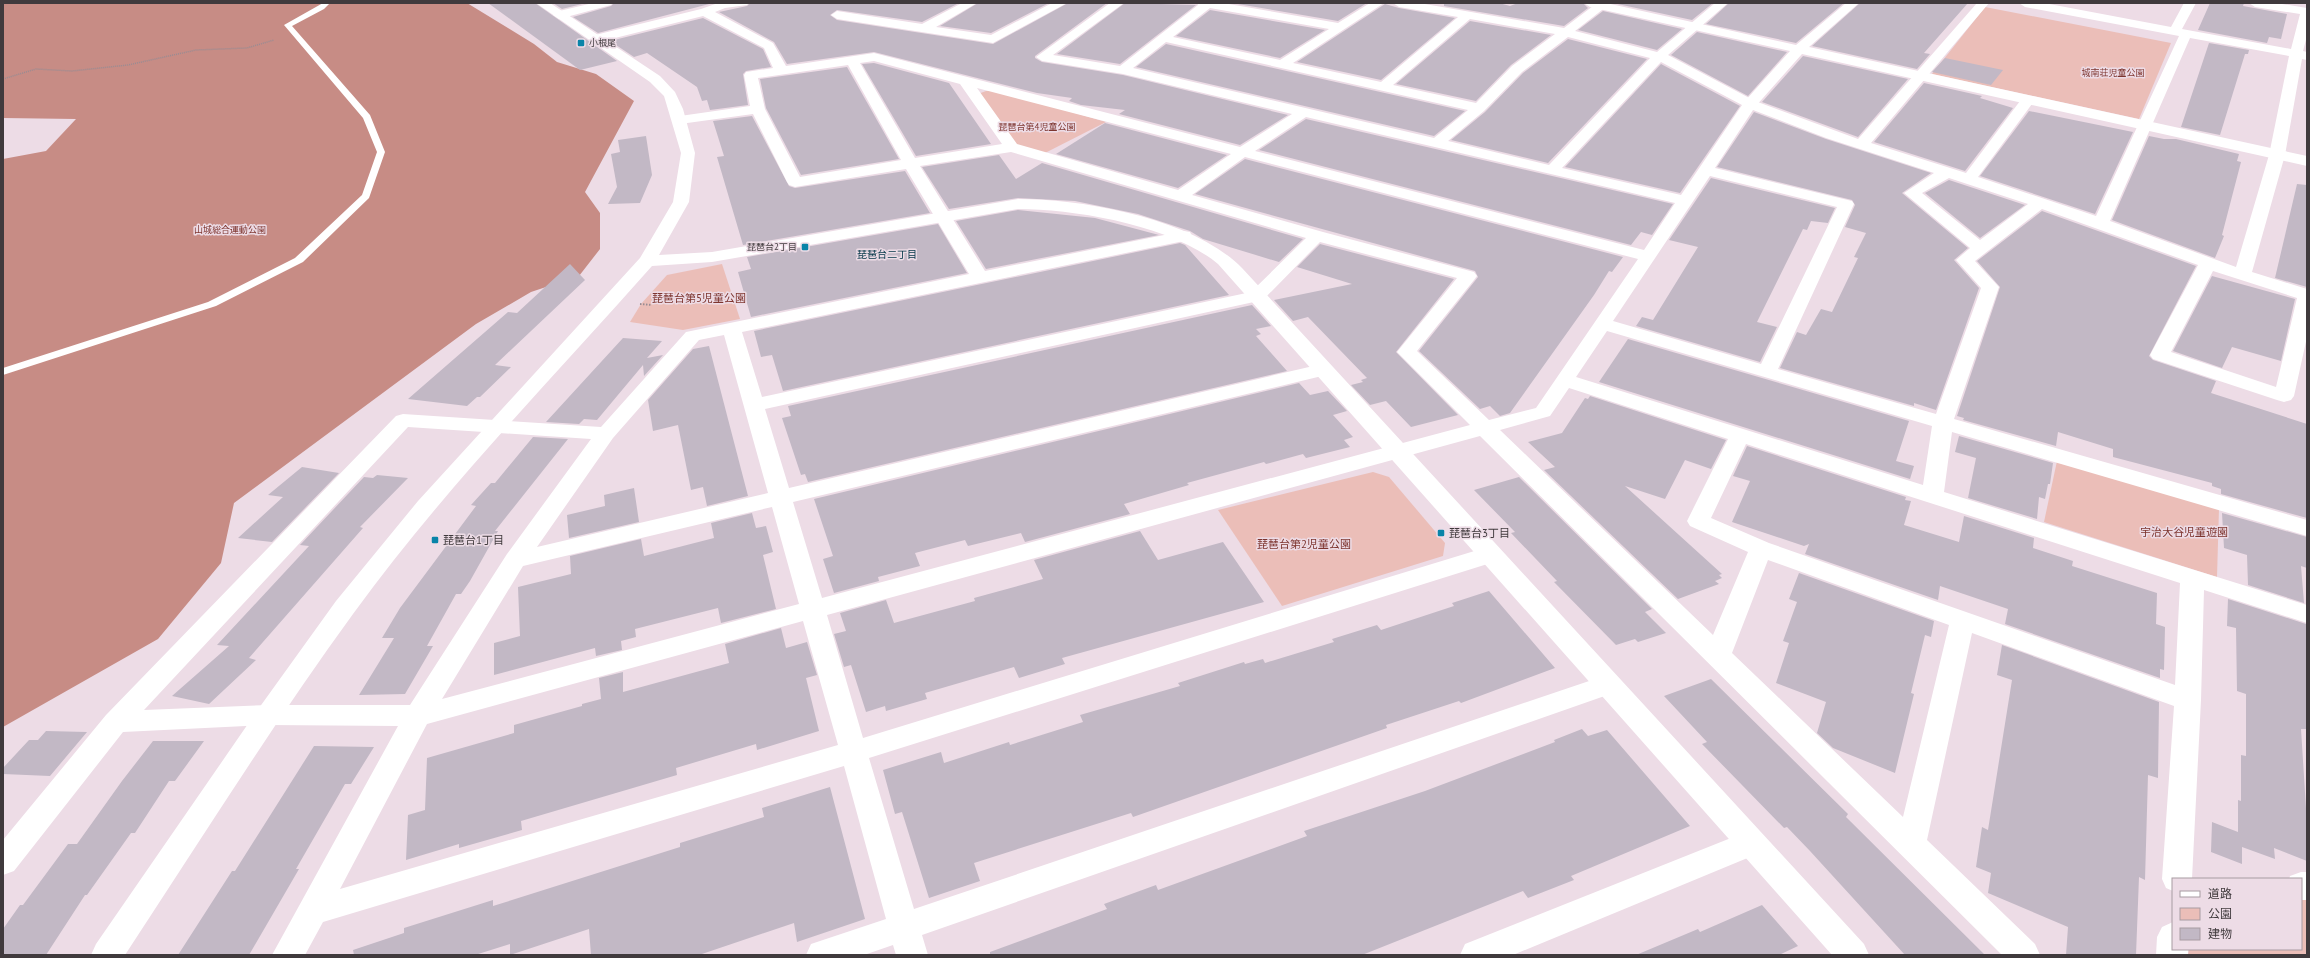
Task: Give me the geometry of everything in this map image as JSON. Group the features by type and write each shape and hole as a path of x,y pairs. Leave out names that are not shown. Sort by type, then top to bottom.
{"street":[{"path":"107,955 269,715 345,607 426,506 647,261 681,202 688,153 680,120 670,95 655,79 559,16 542,3"},
{"path":"559,16 607,3"},
{"path":"595,39 705,12 724,5 743,3"},
{"path":"924,28 971,3"},
{"path":"838,15 993,39 1061,3"},
{"path":"1118,3 1042,57 1123,70 1685,201"},
{"path":"1123,70 1205,3 1341,27"},
{"path":"1281,65 1378,3"},
{"path":"1399,3 1564,32 1659,56 1750,104 1831,135 2101,223 2242,275 2307,295 2284,396 2160,356 2208,263"},
{"path":"1383,87 1470,15 1474,3"},
{"path":"1552,170 1659,56 1722,3"},
{"path":"116,722 269,715 418,716 1543,412 1750,104 1799,49 1853,3"},
{"path":"1862,144 1983,3"},
{"path":"2025,3 2064,6 2181,32 2301,55"},
{"path":"2101,223 2145,126 2181,32 2190,3"},
{"path":"2242,275 2277,155 2301,55 2307,12 2255,3"},
{"path":"1437,143 1479,108 1517,69 1598,4 2307,162"},
{"path":"705,12 769,46 781,70"},
{"path":"1163,38 1479,108"},
{"path":"1648,256 874,57 751,75 758,109 795,182 1012,147 1317,236 1468,276 1407,352 1486,427 2024,955"},
{"path":"852,60 911,164 944,216 980,278"},
{"path":"965,81 1012,147"},
{"path":"1969,179 2028,100"},
{"path":"680,120 758,109"},
{"path":"1180,196 1304,112"},
{"path":"1706,170 1846,204 1767,371"},
{"path":"1947,172 1912,193 1980,248"},
{"path":"1932,496 1943,422 1990,287 1965,260 2039,203"},
{"path":"647,261 712,257 1018,204 1055,204 1109,214 1184,236 1213,252 1257,296 1489,555 1853,955"},
{"path":"288,955 418,716 516,560 606,434 693,336 1184,236"},
{"path":"754,405 1257,296 1317,236"},
{"path":"1602,324 2307,528"},
{"path":"732,329 912,955"},
{"path":"516,560 1322,370"},
{"path":"1564,380 2307,614"},
{"path":"3,862 116,722 403,420 606,434"},
{"path":"1740,435 1698,521 1761,549 1963,619 2188,700"},
{"path":"1718,654 1761,549"},
{"path":"311,911 853,752 1489,555"},
{"path":"2177,878 2188,700 2192,577"},
{"path":"1911,845 1963,619"},
{"path":"822,955 1607,685"},
{"path":"1476,955 1751,843"}],"lane":[{"path":"3,372 212,304 299,260 366,196 381,152 367,117 288,25 322,8 327,3"}],"path":[{"path":"3,79 36,69 72,71 128,64 196,50 247,48 296,34"},
{"path":"641,304 652,305"}],"green space":[{"name":"山城総合運動公園","path":"3,3 467,3 534,44 557,62 596,74 634,101 585,192 600,213 600,249 579,276 531,292 476,324 234,503 221,563 158,639 3,727 3,159 46,151 76,119 3,118"},
{"name":"城南荘児童公園","path":"1985,7 2171,43 2139,119 1932,74"},
{"name":"琵琶台第4児童公園","path":"986,91 1000,91 1106,122 1043,154 1017,146 978,94"},
{"name":"琵琶台第5児童公園","path":"722,264 740,319 683,330 630,322 641,304 667,275"},
{"name":"宇治大谷児童遊園","path":"2057,461 2219,508 2217,577 2044,522"},
{"name":"琵琶台第2児童公園","path":"1373,472 1389,477 1445,543 1443,556 1282,606 1218,510"},
{"path":"2302,897 2307,897 2307,955 2188,955 2189,950 2302,950"}],"building":[{"path":"488,3 535,3 617,61 580,70"},
{"path":"553,3 586,3 562,9"},
{"path":"614,3 713,3 598,33 573,17 611,6"},
{"path":"750,3 959,3 922,22 837,10 830,15 837,20 993,44 1068,3 1107,3 1035,56 1035,58 1042,62 1123,75 1288,115 1240,145 1119,114 1125,110 1081,105 1069,101 1072,98 1037,93 874,52 787,64 774,42 719,12 747,6"},
{"path":"978,3 1049,3 991,33 940,26"},
{"path":"1125,3 1196,5 1120,64 1057,54"},
{"path":"1232,3 1367,3 1338,21"},
{"path":"1444,3 1499,3 1510,6 1518,3 1583,3 1588,8 1564,26 1444,6"},
{"path":"1613,3 1713,3 1692,20"},
{"path":"1729,3 1844,3 1796,43 1706,24"},
{"path":"1860,3 1968,3 1924,53 1930,54 1917,69 1812,46"},
{"path":"2210,3 2244,3 2243,6 2287,14 2281,39 2269,37 2267,43 2198,30"},
{"path":"1385,4 1455,18 1381,80 1297,62"},
{"path":"1210,10 1325,30 1280,58 1176,36"},
{"path":"1603,11 1682,29 1657,50 1578,30"},
{"path":"703,18 763,49 771,67 746,71 743,74 748,105 710,110 707,100 702,101 697,87 647,53 634,57 610,41"},
{"path":"1470,21 1551,35 1511,65 1476,101 1396,84"},
{"path":"1697,32 1787,52 1748,96 1671,55"},
{"path":"1568,39 1647,59 1548,163 1451,140 1485,112 1523,73"},
{"path":"2209,43 2249,50 2248,54 2245,54 2220,135 2181,127"},
{"path":"1166,44 1465,111 1434,136 1136,67"},
{"path":"1803,56 1908,79 1858,137 1762,102"},
{"path":"1945,58 2003,70 1991,85 1932,72"},
{"path":"874,63 949,83 991,144 916,156 862,64"},
{"path":"1661,64 1740,106 1680,193 1565,167"},
{"path":"847,67 899,159 801,175 766,108 760,79"},
{"path":"1924,83 1982,96 1980,98 2013,108 1965,171 1874,142"},
{"path":"2029,111 2133,132 2095,214 1980,176"},
{"path":"1754,112 1826,139 1931,173 1902,193 1968,248 1954,260 1979,288 1936,410 1914,403 1914,406 1780,368 1797,332 1806,335 1821,309 1832,312 1858,258 1854,257 1866,233 1845,227 1855,205 1852,200 1717,167"},
{"path":"752,116 789,186 795,188 905,171 930,213 743,245 717,157 724,156 713,121"},
{"path":"1306,119 1673,204 1652,235 1641,232 1631,245 1259,150"},
{"path":"1105,123 1227,155 1178,188 1056,154"},
{"path":"646,136 652,175 640,203 608,204 617,187 611,154 620,152 618,140"},
{"path":"2149,136 2164,139 2176,139 2239,154 2237,161 2241,162 2222,235 2224,236 2215,258 2112,220"},
{"path":"999,155 1016,179 1042,163 1303,239 1279,262 1203,239 1190,231 1138,214 1075,201 1018,198 949,209 922,167"},
{"path":"1245,159 1623,257 1612,272 1609,271 1594,295 1510,413 1500,416 1490,406 1480,409 1419,351 1478,277 1475,271 1195,194"},
{"path":"1711,178 1835,208 1828,223 1811,221 1807,230 1803,229 1757,322 1777,327 1760,362 1636,326 1642,317 1653,320 1698,247 1669,240"},
{"path":"1949,180 2025,205 1980,238 1925,193"},
{"path":"2297,184 2307,185 2307,287 2275,278"},
{"path":"1018,210 1095,218 1159,235 986,269 956,221"},
{"path":"2042,211 2196,266 2149,356 2153,360 2216,381 2211,393 2307,424 2307,518 2221,494 2221,489 2212,486 2212,483 2113,457 2113,449 2058,432 2056,446 1963,420 1964,418 1957,416 2000,287 1977,261"},
{"path":"938,224 967,273 751,317 738,272 751,269 747,257"},
{"path":"1180,243 1185,245 1229,295 783,391 772,355 761,357 754,331"},
{"path":"1320,244 1454,279 1396,352 1458,415 1411,427 1386,401 1370,405 1351,385 1363,382 1361,380 1367,378 1308,317 1293,321 1274,300 1352,284 1297,267"},
{"path":"570,264 585,280 495,365 511,367 480,397 477,397 467,406 408,399 508,312 517,313"},
{"path":"2212,276 2295,299 2281,361 2232,347 2222,368 2173,351"},
{"path":"1252,305 1271,326 1256,329 1261,334 1256,336 1287,371 808,482 805,474 801,475 782,418 791,416 788,406"},
{"path":"623,338 662,341 647,358 663,355 644,376 643,365 597,420 584,419 579,424 546,422"},
{"path":"1628,339 1909,421 1896,461 1914,466 1910,479 1599,382"},
{"path":"709,346 748,496 707,506 703,487 691,490 678,425 653,431 648,400 693,349"},
{"path":"1299,383 1310,395 1328,391 1347,411 1333,415 1353,437 1344,440 1350,447 1306,458 1303,454 1266,464 1264,462 1187,483 1189,485 1124,504 1130,514 1025,542 1021,533 968,546 965,540 915,553 920,566 878,577 879,581 834,593 823,559 833,556 814,499"},
{"path":"1590,396 1726,440 1711,469 1685,460 1665,499 1625,486 1722,574 1719,575 1722,578 1715,581 1719,584 1678,599 1544,470 1555,467 1528,442 1562,433 1585,398 1588,399"},
{"path":"1959,436 2053,463 2050,484 2048,484 2045,499 2039,497 2037,519 1968,498 1976,458 1955,452"},
{"path":"533,437 568,439 495,531 498,531 470,581 461,594 456,594 427,646 433,646 405,694 359,695 394,638 382,638 400,608 476,506 471,505 491,483 495,483"},
{"path":"1747,446 1906,497 1905,500 1911,501 1904,525 1959,542 1964,516 2034,538 2033,548 2073,561 2072,566 2157,593 2156,624 2165,627 2164,670 2160,669 2160,678 2005,624 2008,609 1940,586 1938,600 1805,554 1809,544 1804,546 1732,522 1750,481 1733,476"},
{"path":"302,467 339,473 272,542 238,538 283,497 268,495"},
{"path":"377,475 408,478 360,527 363,528 249,658 256,660 209,704 172,696 229,646 217,645 309,546 300,545 364,477 373,478"},
{"path":"1519,477 1652,609 1645,612 1666,633 1638,642 1635,639 1616,645 1554,582 1557,581 1511,533 1515,532 1474,490"},
{"path":"634,488 639,522 569,538 567,515 605,506 604,495"},
{"path":"752,513 756,528 766,526 773,552 763,555 776,609 721,623 718,608 635,629 636,637 621,641 622,650 596,656 595,648 494,675 494,643 520,636 518,587 571,574 570,556 641,539 644,556 714,538 711,523"},
{"path":"2222,513 2307,537 2307,568 2301,566 2304,603 2248,585 2247,555 2224,548"},
{"path":"1140,531 1158,560 1223,542 1264,602 1062,658 1065,664 1019,678 1014,667 925,693 927,699 886,711 885,706 866,712 851,665 844,667 834,634 846,631 840,613 886,600 894,623 975,601 974,598 1043,579 1034,560"},
{"path":"1799,573 1934,621 1931,637 1925,635 1911,693 1914,694 1895,773 1833,748 1817,733 1826,702 1776,683 1789,643 1783,641 1797,602 1789,599"},
{"path":"1489,591 1555,668 1461,703 1459,701 1386,725 1387,728 1133,817 1131,813 974,863 980,881 929,898 902,812 895,814 883,770 941,752 944,763 1009,742 1010,745 1083,722 1080,715 1180,686 1178,683 1244,662 1245,664 1263,659 1265,663 1334,642 1332,639 1377,625 1381,630 1454,606 1452,603"},
{"path":"2228,599 2306,624 2307,729 2301,729 2307,824 2307,861 2274,848 2275,859 2242,847 2242,864 2211,852 2212,822 2238,832 2238,800 2241,801 2241,755 2246,756 2246,694 2237,691 2236,628 2227,626"},
{"path":"781,628 786,648 807,642 817,675 806,678 819,731 757,750 756,744 676,768 677,775 521,821 522,830 459,848 459,844 406,860 408,815 425,810 427,758 514,733 514,725 582,706 582,704 601,699 599,678 623,672 623,692 729,663 725,644"},
{"path":"2002,645 2159,702 2158,778 2148,775 2145,880 2139,877 2136,955 2066,955 2068,927 1988,893 1991,873 1976,867 1982,827 1988,830 2012,680 1997,675"},
{"path":"1711,679 1848,814 1846,817 1985,955 1905,955 1787,827 1784,828 1702,744 1707,742 1664,696"},
{"path":"1582,729 1588,736 1607,730 1690,826 1571,876 1574,880 1528,898 1523,891 1362,955 990,955 990,952 1107,909 1104,904 1156,885 1158,890 1307,836 1304,831 1425,791 1555,742 1554,740"},
{"path":"46,731 87,732 50,776 3,774 3,768 29,740 38,740"},
{"path":"153,741 204,741 175,781 169,781 135,833 131,833 87,895 85,895 46,955 3,955 3,929 20,905 23,905 68,844 77,844"},
{"path":"314,746 374,747 351,784 345,784 296,869 299,869 249,955 178,955 232,871 235,871"},
{"path":"830,787 865,919 797,942 794,923 699,955 591,955 589,929 510,955 510,944 475,955 354,955 353,950 404,933 404,928 493,900 493,906 680,847 680,843 764,817 762,808"},
{"path":"1762,905 1798,946 1779,955 1636,955 1698,929 1700,932"}],"place":[{"name":"小根尾","path":"581,43"},
{"name":"琵琶台2丁目","path":"805,247"},
{"name":"琵琶台3丁目","path":"1441,533"},
{"name":"琵琶台1丁目","path":"435,540"}],"district":[{"name":"琵琶台二丁目","path":"887,254"}]}
